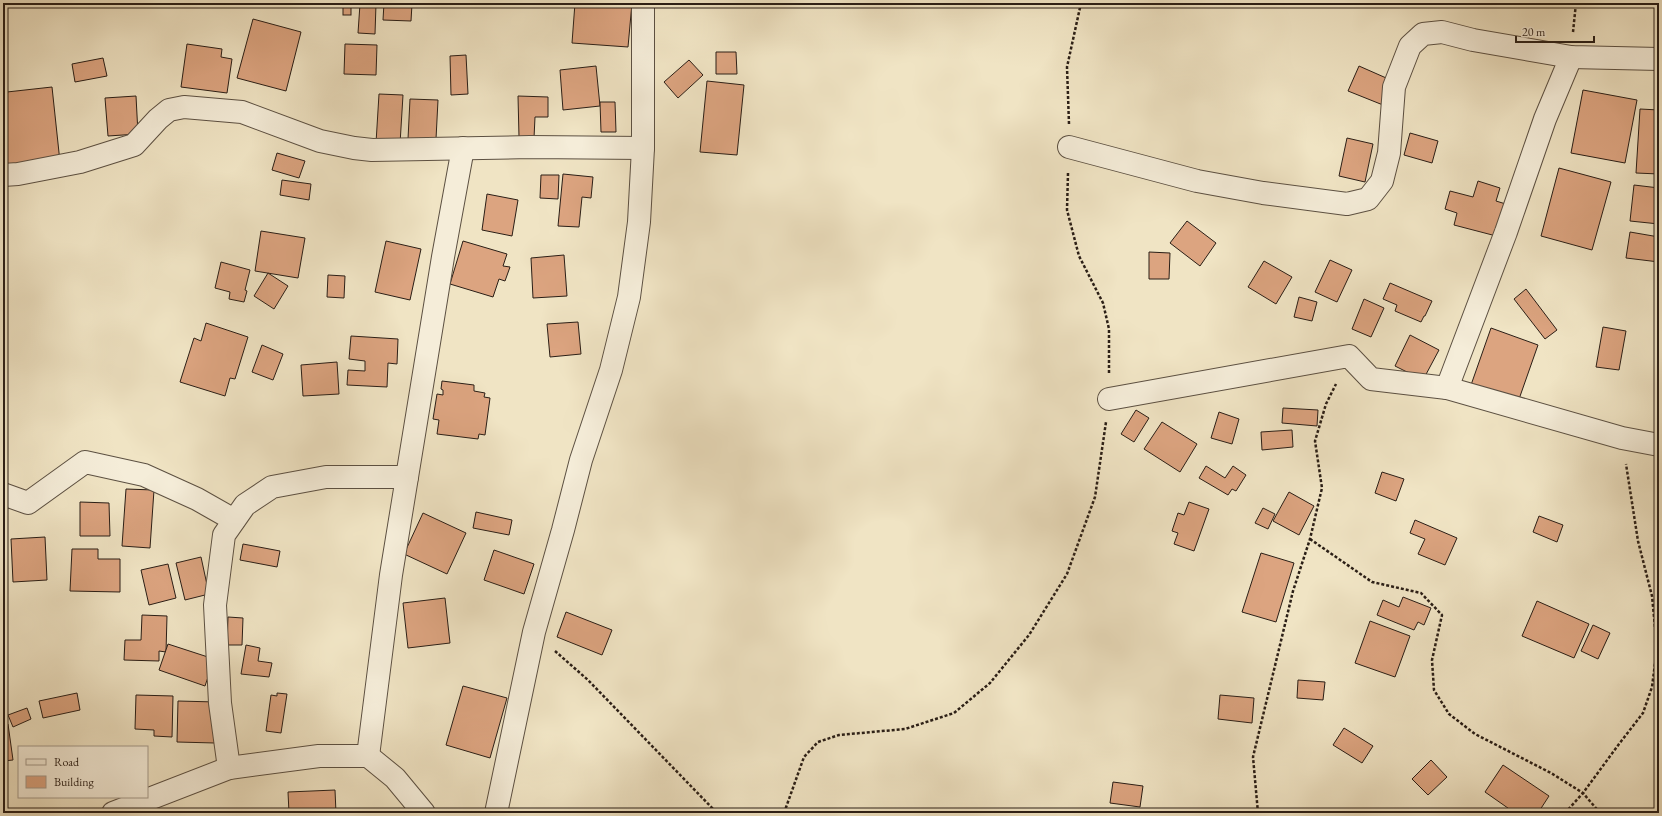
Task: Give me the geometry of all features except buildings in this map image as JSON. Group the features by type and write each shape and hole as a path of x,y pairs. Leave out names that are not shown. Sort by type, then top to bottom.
{"street":[{"path":"496,813 534,632 581,460 611,370 629,297 640,222 643,148 643,3"},
{"path":"1069,148 1197,181 1263,193 1347,204 1368,199 1382,181 1389,153 1394,88 1410,46 1424,34 1442,32 1473,40 1571,57 1659,59"},
{"path":"1447,388 1506,232 1545,119 1571,57"},
{"path":"3,175 18,174 80,162 134,145 158,119 169,110 184,107 242,112 320,141 372,150 530,147 643,148"},
{"path":"368,756 391,575 462,148"},
{"path":"1109,399 1349,356 1372,379 1447,388 1622,438 1659,445"},
{"path":"3,494 28,503 85,462 144,475 198,499 234,520"},
{"path":"229,768 220,703 215,605 224,535 245,505 272,487 326,477 407,477"},
{"path":"112,813 229,768 319,756 368,756 395,778 424,813"}],"path":[{"path":"784,813 804,757 818,742 839,735 905,728 954,713 990,683 1030,634 1067,574 1095,497 1109,399 1109,329 1103,303 1079,256 1067,210 1069,148 1067,67 1081,3"},
{"path":"1571,57 1576,3"},
{"path":"1258,813 1253,757 1293,591 1310,539 1322,488 1315,441 1326,404 1349,356"},
{"path":"1565,813 1583,793 1618,744 1643,713 1652,687 1657,648 1652,596 1638,541 1622,438"},
{"path":"1310,539 1372,582 1421,593 1442,615 1432,660 1434,690 1449,714 1475,734 1551,773 1583,793 1600,813"},
{"path":"534,632 588,680 717,813"}]}
